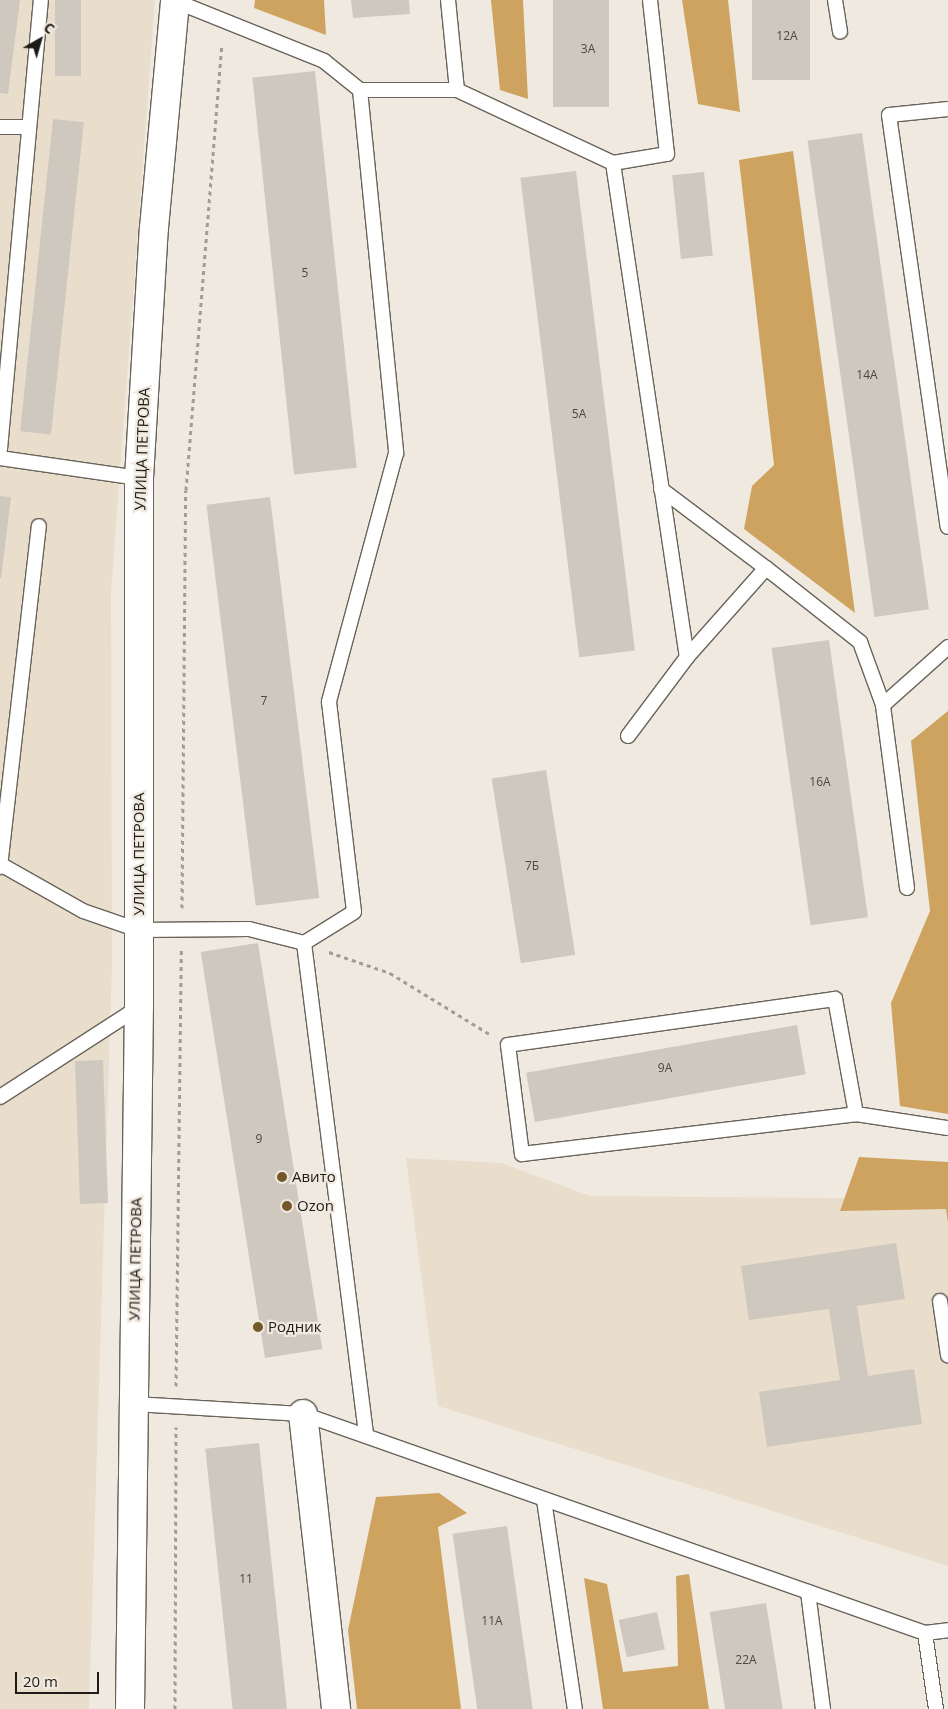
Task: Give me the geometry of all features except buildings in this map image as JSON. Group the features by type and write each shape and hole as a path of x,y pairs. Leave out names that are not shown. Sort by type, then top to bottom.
{"street":[{"name":"УЛИЦА ПЕТРОВА","path":"130,1709 140,1007 138,930 140,478 154,228 175,0"},
{"path":"303,1414 336,1709"}],"lane":[{"path":"0,449 27,127 41,0"},
{"path":"175,0 324,61 360,90 457,90 613,163 667,154 650,0"},
{"path":"448,0 457,90"},
{"path":"835,0 840,32"},
{"path":"39,526 0,865 83,911 138,930 249,929 304,943 354,912 329,702 396,453 360,90"},
{"path":"948,109 889,115 948,527"},
{"path":"0,127 27,127"},
{"path":"613,163 687,657"},
{"path":"0,458 140,478"},
{"path":"661,489 860,642 883,706 906,888"},
{"path":"628,736 687,657 766,568"},
{"path":"883,706 948,647"},
{"path":"304,943 366,1434"},
{"path":"856,1114 835,1000 508,1045 522,1154 856,1114 948,1128"},
{"path":"0,1097 140,1007"},
{"path":"940,1301 948,1355"},
{"path":"133,1404 303,1414 366,1434 544,1500 924,1633 948,1630"},
{"path":"544,1500 575,1709"},
{"path":"808,1592 823,1709"},
{"path":"924,1633 936,1709"}],"path":[{"path":"175,1709 176,1406 186,490 224,20"},
{"path":"304,943 390,973 508,1045"}],"shaded area":[{"path":"0,0 155,0 111,592 112,965 89,1709 0,1709"},
{"path":"255,0 324,0 326,35 254,8"},
{"path":"491,0 523,0 528,99 500,90"},
{"path":"682,0 728,0 740,112 698,104"},
{"path":"793,151 855,613 744,529 752,486 774,465 739,160"},
{"path":"948,711 948,1114 900,1106 891,1003 930,911 911,741"},
{"path":"859,1157 948,1162 948,1223 946,1209 840,1211"},
{"path":"406,1158 501,1163 590,1196 948,1199 948,1566 438,1406"},
{"path":"439,1493 467,1513 438,1527 461,1709 357,1709 348,1630 376,1497"},
{"path":"689,1574 709,1709 603,1709 584,1578 607,1584 623,1672 678,1666 676,1576"}],"place":[{"name":"Авито","path":"282,1177"},
{"name":"Ozon","path":"287,1206"},
{"name":"Родник","path":"258,1327"}]}
